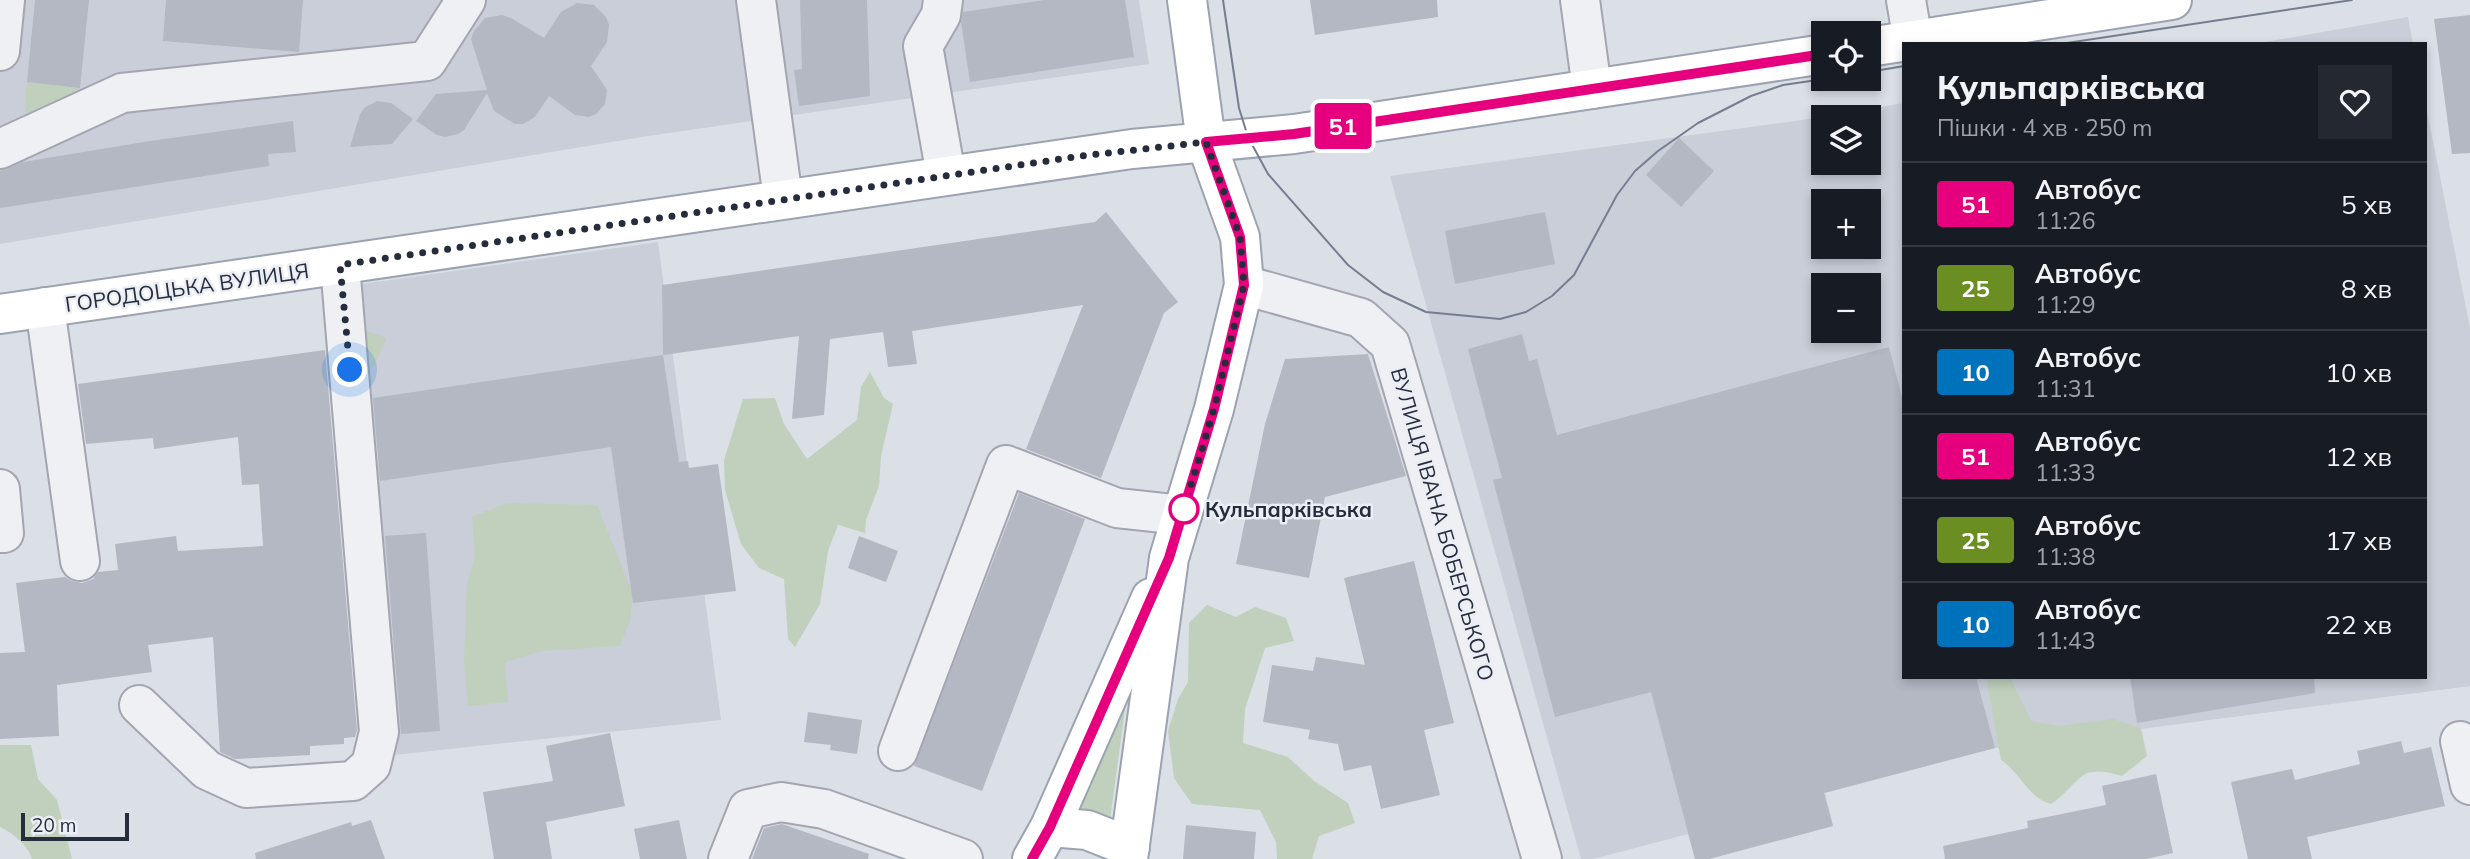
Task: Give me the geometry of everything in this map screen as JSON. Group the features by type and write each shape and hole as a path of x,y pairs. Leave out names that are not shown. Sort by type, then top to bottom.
{"main road":[{"path":"1041,843 1169,558 1214,409 1244,285 1240,237 1206,142 1187,0"},
{"path":"1906,42 2172,0"},
{"path":"1881,45 1902,42"},
{"name":"ГОРОДОЦЬКА ВУЛИЦЯ","path":"0,314 1132,149 1294,134 1811,56"},
{"path":"1041,843 1087,830 1129,853 1169,558"}],"street":[{"path":"0,51 5,0"},
{"path":"0,149 122,93 426,61 466,0"},
{"path":"756,0 783,199"},
{"path":"943,0 941,15 923,46 946,175"},
{"path":"1580,0 1592,89"},
{"path":"1906,0 1913,41"},
{"path":"139,705 207,770 246,788 353,781 372,765 379,732 340,265"},
{"name":"ВУЛИЦЯ ІВАНА БОБЕРСЬКОГО","path":"1244,285 1361,318 1390,344 1542,859"},
{"path":"44,307 80,561"},
{"path":"898,751 1006,466 1117,508 1182,515"},
{"path":"0,489 4,533 0,533"},
{"path":"2460,741 2470,785"},
{"path":"727,859 748,809 781,802 824,809 963,859"}],"shaded area":[{"path":"0,0 1139,0 1149,64 648,136 0,244"},
{"path":"2408,17 2413,42 2265,42"},
{"path":"1902,103 1902,679 2427,679 2427,111 2470,328 2470,686 1995,748 1825,793 1833,826 1709,859 1695,859 1688,834 1593,859 1581,859 1390,176 1811,119 1811,175 1881,175 1881,107"},
{"path":"658,242 721,720 365,758 333,288"}],"green space":[{"path":"27,82 80,88 46,109 25,112"},
{"path":"343,322 386,338 376,363 357,383"},
{"path":"870,372 884,398 893,404 881,456 879,486 866,520 865,533 838,525 828,551 820,604 795,647 788,639 784,579 759,568 741,544 725,490 724,460 743,399 775,398 784,424 807,459 857,420 861,387"},
{"path":"507,503 597,505 633,594 630,621 620,646 542,651 505,662 508,702 468,706 464,662 467,584 475,556 472,517"},
{"path":"1207,605 1236,617 1255,607 1286,618 1294,641 1265,648 1245,709 1243,743 1288,757 1314,781 1348,803 1355,823 1319,836 1312,859 1277,859 1276,842 1260,810 1192,804 1174,778 1168,731 1178,699 1188,682 1189,623"},
{"path":"1986,679 2011,679 2031,721 2059,726 2113,719 2141,728 2147,756 2122,776 2107,772 2087,773 2051,804 2030,791 2001,760"},
{"path":"1126,702 1109,827 1072,819"},
{"path":"0,745 31,745 38,779 57,800 72,859 32,859 19,840 0,827"}],"building":[{"path":"35,0 89,0 80,88 27,82"},
{"path":"166,0 303,0 299,52 163,41"},
{"path":"800,0 867,0 870,96 799,106 794,70 802,69"},
{"path":"1044,0 1125,0 1134,57 970,82 961,22 963,12"},
{"path":"1310,0 1437,0 1438,17 1315,35"},
{"path":"577,3 594,5 606,17 609,25 607,42 591,66 607,90 605,104 596,114 589,117 575,115 549,96 535,117 523,124 515,124 494,111 487,93 464,130 458,134 445,137 437,135 416,121 436,94 487,90 471,39 485,18 502,15 511,18 544,38 561,12"},
{"path":"2470,15 2470,153 2452,154 2434,19"},
{"path":"377,101 391,103 413,119 392,144 350,147 360,114 364,108"},
{"path":"293,121 296,152 268,154 269,166 0,208 0,171 23,162"},
{"path":"1679,138 1714,171 1681,207 1646,175"},
{"path":"1106,212 1178,302 1164,313 1101,478 1026,449 1083,305 912,331 917,364 888,367 883,332 830,339 824,415 792,419 799,336 663,355 662,285 1095,222"},
{"path":"1545,212 1555,264 1455,284 1445,231"},
{"path":"1522,334 1529,361 1537,359 1557,435 1889,347 1902,397 1902,679 1977,679 1995,748 1824,793 1833,826 1709,859 1695,859 1651,692 1555,717 1493,480 1502,478 1468,349"},
{"path":"325,350 357,730 355,737 344,738 344,744 310,746 310,755 235,759 220,752 213,637 148,645 152,672 57,685 59,736 0,739 0,653 25,652 16,583 65,577 82,583 93,579 98,572 118,570 115,544 176,536 178,551 263,546 259,484 242,485 238,437 154,449 153,438 86,444 78,384"},
{"path":"1368,354 1406,476 1325,497 1309,578 1236,564 1265,424 1285,359"},
{"path":"663,355 679,462 688,461 689,468 718,464 736,591 633,603 611,447 380,481 373,398"},
{"path":"1019,493 1085,519 982,791 914,766"},
{"path":"426,533 440,731 401,734 385,536"},
{"path":"859,536 898,551 886,582 848,568"},
{"path":"1414,561 1454,723 1424,730 1440,795 1381,809 1371,765 1344,771 1338,744 1308,739 1310,730 1263,722 1272,665 1313,671 1316,657 1365,665 1344,578"},
{"path":"2130,679 2314,679 2315,693 2137,723"},
{"path":"808,712 862,720 857,754 830,750 831,745 804,742"},
{"path":"610,733 625,806 546,822 552,859 494,859 483,792 553,781 546,746"},
{"path":"2401,741 2404,753 2431,747 2445,806 2307,837 2312,859 2248,859 2231,782 2292,769 2295,780 2360,764 2357,751"},
{"path":"2156,774 2173,853 2146,859 1945,859 1943,846 2028,828 2027,821 2106,805 2102,786"},
{"path":"371,820 385,859 256,859 255,853 351,822 352,826"},
{"path":"679,820 687,859 640,859 634,829"},
{"path":"782,824 869,854 868,859 752,859 764,828"},
{"path":"1186,825 1256,832 1254,859 1183,859"}],"tram line":[{"path":"1223,0 1239,108 1248,137 1268,174 1348,265 1383,292 1426,312 1500,319 1526,312 1552,296 1574,275 1617,195 1635,171 1658,151 1698,123 1751,96 1783,85 1811,81"},
{"path":"2073,42 2352,0"},
{"path":"1881,70 1902,66"}],"bus line":[{"name":"51","path":"1032,859 1050,827 1169,558 1214,409 1244,285 1240,237 1206,142 1294,134 1811,56"}],"place":[{"name":"Кульпарківська","path":"1184,509"}],"route":[{"path":"350,370 340,265 1081,156 1206,142 1240,237 1244,285 1214,409 1182,515 1184,509"}]}
